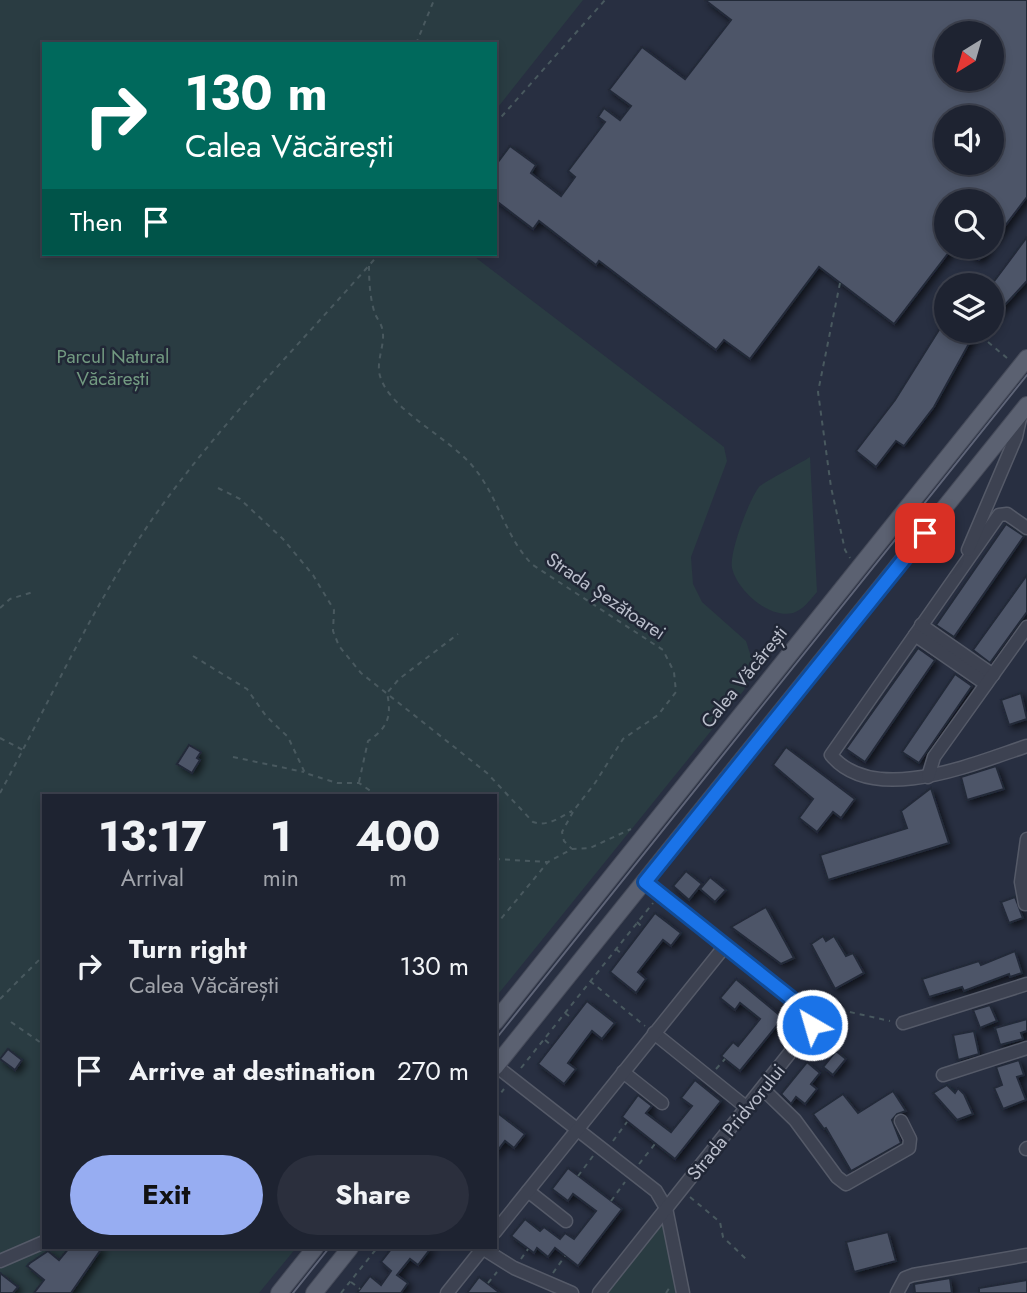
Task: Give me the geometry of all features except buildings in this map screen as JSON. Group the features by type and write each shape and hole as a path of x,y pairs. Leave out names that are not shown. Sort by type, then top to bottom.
{"main road":[{"name":"Calea Văcărești","path":"497,1020 1023,363"},
{"path":"497,1066 1024,409"},
{"path":"792,651 816,670"},
{"path":"279,1293 314,1249"},
{"path":"314,1293 349,1249"}],"street":[{"path":"958,573 1016,437 1024,409"},
{"path":"1027,528 1002,513 831,755 863,777 928,777 1027,746"},
{"path":"928,777 929,764 1027,627"},
{"path":"918,630 989,679"},
{"path":"1025,904 1021,882 1027,839"},
{"path":"645,882 802,1007 812,1020"},
{"path":"497,1230 725,946"},
{"path":"903,1023 1027,984"},
{"name":"Strada Pridvorului","path":"599,1293 806,1035 812,1020"},
{"path":"654,1033 747,1108"},
{"path":"943,1075 1027,1048"},
{"path":"497,1068 656,1191 666,1208 683,1293"},
{"path":"623,1072 662,1103"},
{"path":"763,1089 788,1111 837,1177 846,1184 909,1148 910,1139 901,1121"},
{"path":"528,1191 566,1221"},
{"path":"0,1261 42,1243"},
{"path":"447,1293 482,1249"},
{"path":"484,1249 504,1262 572,1293"},
{"path":"897,1293 901,1282 913,1275 1027,1255"}],"path":[{"path":"417,42 434,0"},
{"path":"497,122 605,0"},
{"path":"0,793 113,583 156,513 199,456 377,256"},
{"name":"Strada Șezătoarei","path":"369,266 371,296 383,333 379,375 387,391 398,404 440,434 474,467 496,499 520,552 533,565 663,650 674,672 676,692 668,703 658,715 623,739 595,783 573,810"},
{"path":"839,283 818,392 831,487 845,550 851,559"},
{"path":"990,343 1023,363"},
{"path":"218,488 240,499 283,539 313,575 334,610 333,631 339,646 361,673 486,773 533,822 541,825 553,822 573,810"},
{"path":"0,608 10,599 33,592"},
{"path":"359,783 368,741 381,733 388,722 387,693 399,679 458,634"},
{"path":"193,656 247,689 266,716 288,737 305,773"},
{"path":"0,738 23,750"},
{"path":"233,757 337,783 359,783 375,794"},
{"path":"572,849 564,841 562,832 573,810"},
{"path":"497,924 548,862 572,849 590,848 627,828 649,829"},
{"path":"497,859 548,862"},
{"path":"497,1098 660,894"},
{"path":"637,922 643,928"},
{"path":"616,949 623,955"},
{"path":"0,999 42,957"},
{"path":"590,981 654,1033"},
{"path":"812,1020 832,1008 903,1023"},
{"path":"565,1013 573,1019"},
{"path":"11,1022 42,1044"},
{"path":"544,1040 552,1046"},
{"path":"578,1176 627,1122"},
{"path":"611,1201 655,1144"},
{"path":"681,1189 720,1222 723,1237 746,1259"},
{"path":"341,1293 376,1249"},
{"path":"546,1282 565,1256"},
{"path":"488,1283 504,1262"},
{"path":"350,1282 360,1289"}],"green space":[{"name":"Parcul Natural Văcărești","path":"0,0 583,0 497,108 497,42 42,42 42,256 474,256 724,447 727,461 691,557 693,584 702,602 746,641 755,669 744,690 497,996 497,794 42,794 42,1249 295,1249 259,1293 0,1293"},
{"path":"810,457 817,592 800,610 784,614 764,607 747,593 735,576 732,561 745,514 759,487"},
{"path":"661,1217 679,1293 601,1293"}],"tram line":[{"path":"497,1038 1027,375"},
{"path":"293,1293 328,1249"}],"route":[{"path":"812,1025 810,1016 802,1007 645,882 925,533"}]}
